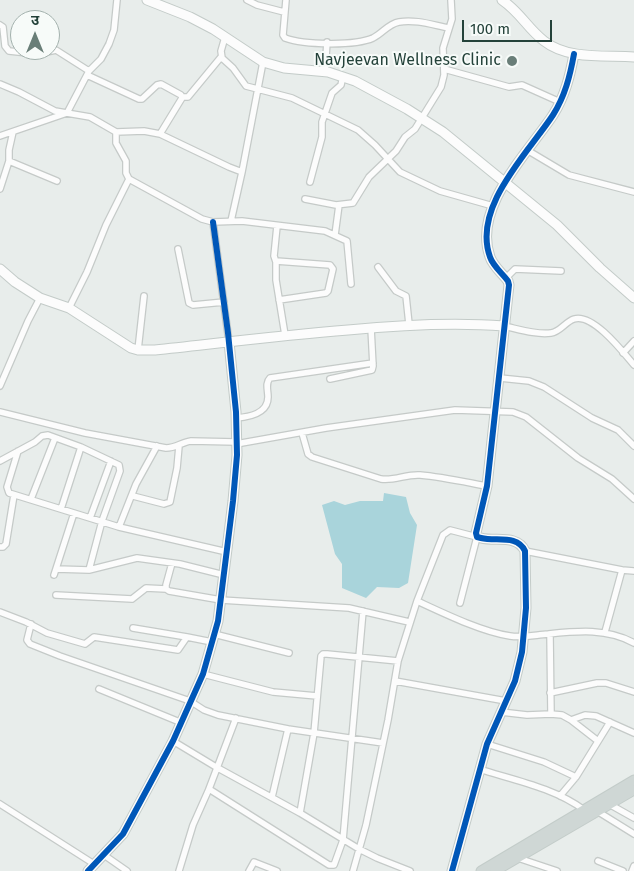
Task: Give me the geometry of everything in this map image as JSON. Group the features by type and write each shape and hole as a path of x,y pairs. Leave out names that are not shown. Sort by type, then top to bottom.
{"main road":[{"path":"481,871 634,780"},
{"path":"495,871 508,867 518,858 634,790"}],"street":[{"path":"0,136 67,113 88,73 101,59 110,44 114,30 117,0"},
{"path":"147,0 190,17 263,62 284,68 325,72 343,76 423,118 505,182 568,236 634,298"},
{"path":"247,0 284,12"},
{"path":"286,0 283,35 285,38 302,41 364,40 374,37 390,25 402,22 416,22 449,28"},
{"path":"305,199 339,205 353,203 369,177 396,150 405,137 414,131 441,87 444,69 443,48 452,19 451,0"},
{"path":"502,0 519,12 544,41 558,50 574,54 634,57"},
{"path":"0,25 4,27 5,46 9,51 37,54 56,50 88,73 139,99 161,84 182,97 188,97 222,57 225,37"},
{"path":"325,72 327,42"},
{"path":"460,603 477,537 477,528 486,486 500,378 509,285 506,278 492,262 487,247 487,231 493,206 505,182 553,115 560,102 569,81 574,54"},
{"path":"222,57 244,84 292,98 326,113 364,134 400,172 436,190 493,206"},
{"path":"231,221 263,62"},
{"path":"444,69 509,87 522,85 560,102"},
{"path":"310,182 322,137 322,122 332,92 341,85 343,76"},
{"path":"0,84 51,109 90,117 116,132 144,131 160,134 242,172"},
{"path":"160,134 182,97"},
{"path":"0,189 9,161 9,150 13,132"},
{"path":"116,132 116,143 126,161 126,174 129,179 202,219 213,222 231,221 325,231 347,241 351,284"},
{"path":"527,150 569,175 634,192"},
{"path":"9,161 57,181"},
{"path":"69,308 129,179"},
{"path":"335,236 339,205"},
{"path":"1,806 91,867 123,834 174,741 203,674 218,622 236,466 236,418 224,302 213,222"},
{"path":"277,226 274,255 284,335"},
{"path":"178,249 189,303 193,305 224,302"},
{"path":"276,261 330,265 333,268 326,293 279,300"},
{"path":"378,267 396,291 406,296 410,324"},
{"path":"0,269 15,282 40,298 69,308 131,348 138,350 410,324 478,324 554,333 574,319 579,319 602,330 634,365"},
{"path":"506,278 515,269 561,271"},
{"path":"138,350 144,296"},
{"path":"0,386 40,298"},
{"path":"330,379 370,372 373,368 371,328"},
{"path":"623,352 634,341"},
{"path":"236,418 252,417 265,406 268,400 267,382 270,378 373,363"},
{"path":"500,378 530,381 544,387 592,418 618,430 634,446"},
{"path":"0,412 85,433 171,448 191,441 236,443 445,411 495,410 513,412 526,417 578,458 612,479 634,499"},
{"path":"302,433 308,454 312,457 381,478 390,480 420,475 486,486"},
{"path":"0,461 44,435 81,447 119,465 120,471 102,521 89,570"},
{"path":"31,499 55,438"},
{"path":"119,528 133,496 136,484 157,446"},
{"path":"133,496 164,504 170,502 177,468 179,446"},
{"path":"61,509 81,447"},
{"path":"18,452 7,487 9,493 102,521 119,528 227,552"},
{"path":"90,518 110,461"},
{"path":"0,547 6,544 14,495"},
{"path":"74,513 55,572 89,570 137,558 172,563 224,575"},
{"path":"353,871 366,825 398,662 409,622 443,535 450,530 485,540 516,541 522,545 525,551 526,608 524,637 515,681 487,744 452,871"},
{"path":"525,551 634,571"},
{"path":"166,589 172,563"},
{"path":"604,632 622,570"},
{"path":"56,595 132,599 146,588 166,589 221,600 333,607 363,611 409,622"},
{"path":"417,601 464,622 504,635 524,637 604,632 615,634 634,643"},
{"path":"209,789 329,865 334,865 343,840 363,611"},
{"path":"0,612 47,633 85,644 94,637 178,650 187,637"},
{"path":"30,624 27,640 30,644 190,701 210,713 288,729 383,743"},
{"path":"133,628 187,637 213,638 289,653"},
{"path":"550,634 551,714"},
{"path":"300,812 314,733 320,660 323,654 398,662"},
{"path":"203,674 273,692 317,696"},
{"path":"395,681 506,701"},
{"path":"550,693 597,683 616,685 634,692"},
{"path":"99,689 182,723"},
{"path":"501,712 527,715 562,715 598,741"},
{"path":"571,720 591,715 634,733"},
{"path":"179,871 193,825 236,718"},
{"path":"560,796 576,777 610,722"},
{"path":"272,797 288,729"},
{"path":"174,741 216,767 300,812 359,850 410,871"},
{"path":"487,744 544,762 576,777"},
{"path":"479,769 560,796 584,810"},
{"path":"609,804 634,818"},
{"path":"597,811 634,834"},
{"path":"104,855 126,871"},
{"path":"518,858 557,871"},
{"path":"598,861 624,871"},
{"path":"249,871 254,862 277,871"},
{"path":"632,871 634,866"}],"water":[{"path":"384,493 406,497 410,513 417,525 408,583 399,588 377,587 366,598 342,588 342,564 335,554 322,505 334,501 345,505 360,501 383,501"}],"cycle path":[{"path":"452,871 487,744 515,681 522,652 526,608 525,551 517,542 512,540 481,538 477,537 476,533 487,486 509,285 490,257 487,238 489,219 495,200 505,182 561,101 574,54"},
{"path":"88,871 123,834 173,741 203,674 218,621 237,455 236,412 228,333 213,222"}],"place":[{"name":"Navjeevan Wellness Clinic","path":"512,61"}]}
